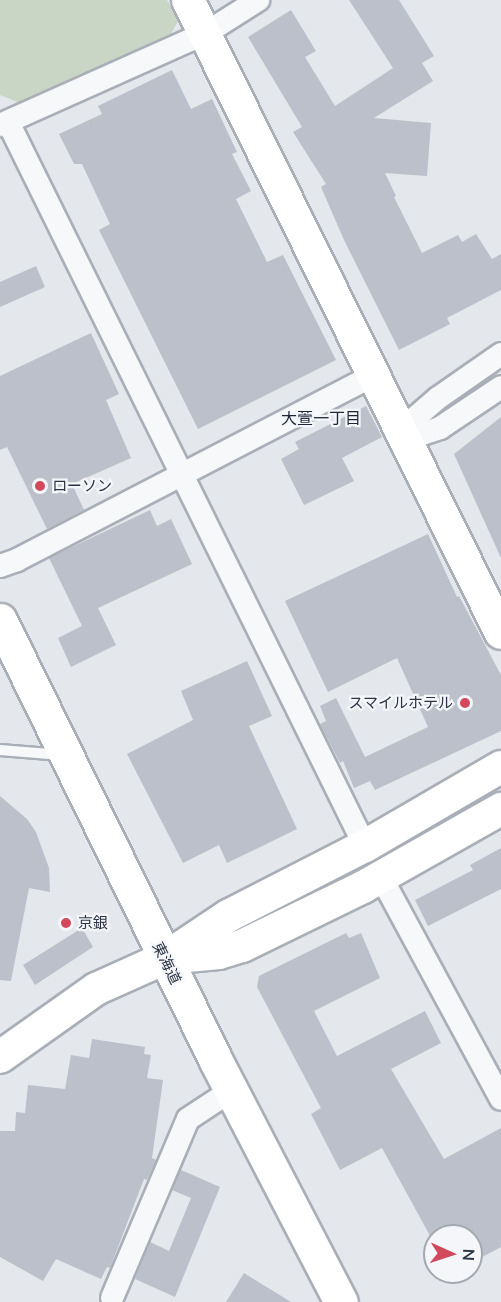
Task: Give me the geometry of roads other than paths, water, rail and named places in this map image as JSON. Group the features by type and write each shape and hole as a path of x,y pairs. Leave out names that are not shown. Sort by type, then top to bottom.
{"highway":[{"name":"東海道","path":"2,628 165,958 341,1302"}],"street":[{"path":"189,0 501,633"},
{"path":"258,0 206,33 4,123 182,474 364,846"},
{"path":"402,429 438,398 501,354"},
{"path":"0,566 16,560 374,375"},
{"path":"402,429 425,433 440,428 501,387"},
{"path":"0,1058 96,989 165,958 228,915 364,846 501,767"},
{"path":"165,958 219,953 242,946 381,876 501,809"},
{"path":"381,876 501,1100"},
{"path":"112,1298 188,1119 232,1090"}],"lane":[{"path":"0,750 65,756"}],"place":[{"name":"ローソン","path":"40,486"},
{"name":"スマイルホテル","path":"465,703"},
{"name":"京銀","path":"66,923"}],"district":[{"name":"大萱一丁目","path":"321,418"}]}
